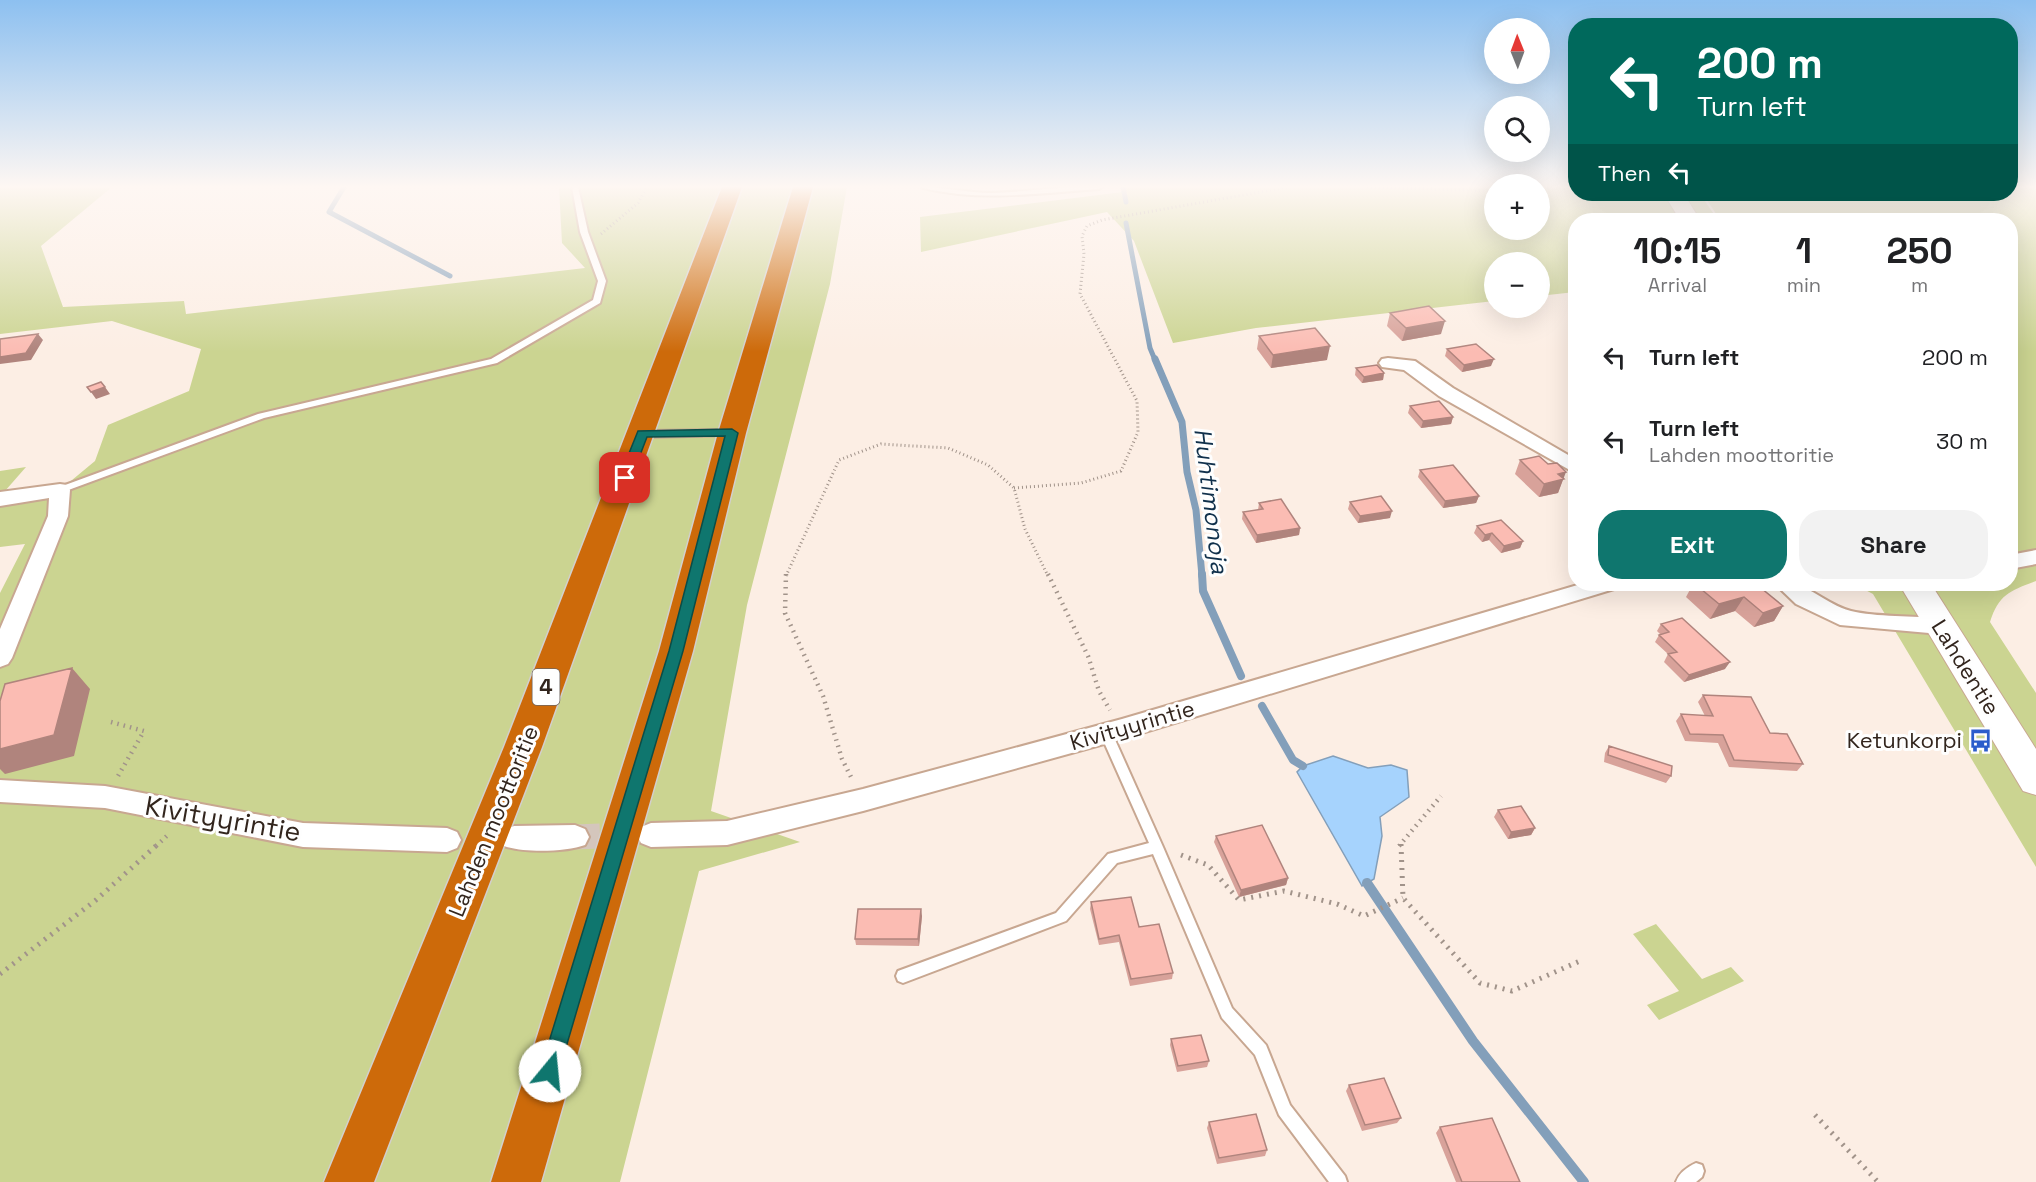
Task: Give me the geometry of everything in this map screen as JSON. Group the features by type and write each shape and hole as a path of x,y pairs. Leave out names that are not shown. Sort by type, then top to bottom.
{"highway":[{"name":"Lahden moottoritie","path":"349,1182 523,747 712,242"},
{"path":"516,1182 676,651 732,433 787,242"}],"main road":[{"name":"Lahdentie","path":"1919,591 2036,780"}],"street":[{"path":"1388,363 1409,364 1446,392 1568,463"},
{"path":"0,499 11,495 60,490 58,516 0,658"},
{"path":"2018,560 2036,557"},
{"name":"Kivityyrintie","path":"651,835 727,833 863,800 1114,731 1583,591"},
{"path":"1795,591 1804,598 1848,619 1940,626"},
{"name":"Kivityyrintie","path":"0,791 105,797 303,835 447,840"},
{"path":"514,838 575,837"}],"lane":[{"path":"60,490 261,416 494,361 597,302 602,281 589,244"},
{"path":"642,434 732,433"},
{"path":"1114,731 1157,847 1227,1013 1261,1050 1284,1110 1339,1182"},
{"path":"903,976 1060,917 1113,858 1157,847"}],"path":[{"path":"1014,488 1081,483 1121,471 1138,432 1137,401 1095,326 1080,294 1084,254 1083,242"},
{"path":"863,800 842,759 823,696 785,613 786,574 839,460 881,444 948,448 988,465 1014,488 1025,529 1088,656 1114,731"},
{"path":"105,797 144,731 111,722"},
{"path":"1441,796 1399,846 1403,898 1480,983 1512,991 1580,961"},
{"path":"0,974 96,900 190,814"},
{"path":"1157,847 1208,865 1239,900 1284,891 1337,904 1364,916 1403,898"},
{"path":"1815,1115 1878,1182"}],"green space":[{"path":"0,242 46,242 41,246 63,307 184,301 186,314 585,268 562,242 837,242 830,284 747,605 711,811 800,842 699,871 620,1182 0,1182 0,593 25,544 0,547 0,471 26,467 5,491 42,498 60,490 95,461 108,425 189,391 201,349 112,321 0,334"},
{"path":"921,242 967,242 921,252"},
{"path":"1134,242 1568,242 1568,293 1550,295 1550,252 1484,252 1484,302 1256,328 1173,343"},
{"path":"2018,242 2036,242 2036,581 2019,588"},
{"path":"1867,591 2014,591 1997,605 1990,622 2036,693 2036,867 1873,594"},
{"path":"1656,924 1702,979 1731,967 1744,981 1659,1020 1647,1005 1679,991 1633,934"}],"water":[{"path":"1333,756 1368,768 1391,765 1407,770 1409,797 1380,817 1382,836 1374,879 1362,886 1297,772 1303,766"}],"building":[{"path":"1429,306 1445,321 1406,328 1390,313"},
{"path":"1315,328 1330,346 1273,355 1259,336"},
{"path":"38,334 26,353 0,357 0,339"},
{"path":"1476,344 1494,359 1464,365 1447,349"},
{"path":"1377,365 1384,373 1364,377 1356,368"},
{"path":"101,382 105,387 91,392 87,387"},
{"path":"1439,401 1453,417 1423,421 1410,406"},
{"path":"1539,456 1548,464 1557,463 1566,472 1558,474 1564,479 1544,484 1520,460"},
{"path":"1453,465 1479,496 1445,501 1420,470"},
{"path":"1381,496 1392,511 1360,516 1350,502"},
{"path":"1281,499 1300,528 1257,535 1243,512 1263,509 1259,503"},
{"path":"1501,520 1523,541 1504,546 1492,533 1485,535 1477,526"},
{"path":"1703,591 1765,591 1783,606 1763,613 1744,597 1719,604"},
{"path":"1682,618 1730,662 1689,675 1668,654 1677,652 1659,635 1669,632 1661,624"},
{"path":"72,668 54,735 0,749 0,701 5,684"},
{"path":"1703,695 1751,697 1770,733 1787,734 1803,764 1734,760 1723,735 1690,734 1681,714 1713,716"},
{"path":"1609,746 1672,766 1671,776 1608,755"},
{"path":"1521,806 1535,828 1511,832 1498,810"},
{"path":"1262,825 1288,878 1241,890 1216,836"},
{"path":"1131,897 1139,927 1159,924 1173,973 1131,979 1119,935 1099,939 1091,902"},
{"path":"858,909 921,909 918,939 855,939"},
{"path":"1201,1035 1209,1061 1178,1066 1171,1039"},
{"path":"1384,1078 1401,1118 1365,1125 1349,1085"},
{"path":"1256,1114 1267,1150 1219,1158 1209,1122"},
{"path":"1492,1118 1520,1182 1462,1182 1440,1127"}],"waterway":[{"path":"386,242 450,276"},
{"name":"Huhtimonoja","path":"1130,242 1150,348 1155,360"},
{"name":"Huhtimonoja","path":"1155,359 1182,422 1187,472 1196,510 1202,576"},
{"name":"Huhtimonoja","path":"1202,574 1203,591 1241,676"},
{"name":"Huhtimonoja","path":"1262,706 1293,760 1303,766"},
{"path":"1367,883 1473,1041 1584,1182"}],"tunnel":[{"path":"575,837 631,835"}],"place":[{"name":"Ketunkorpi","path":"1980,740"}],"route":[{"path":"550,1071 676,651 732,433 642,434 625,478"}]}
